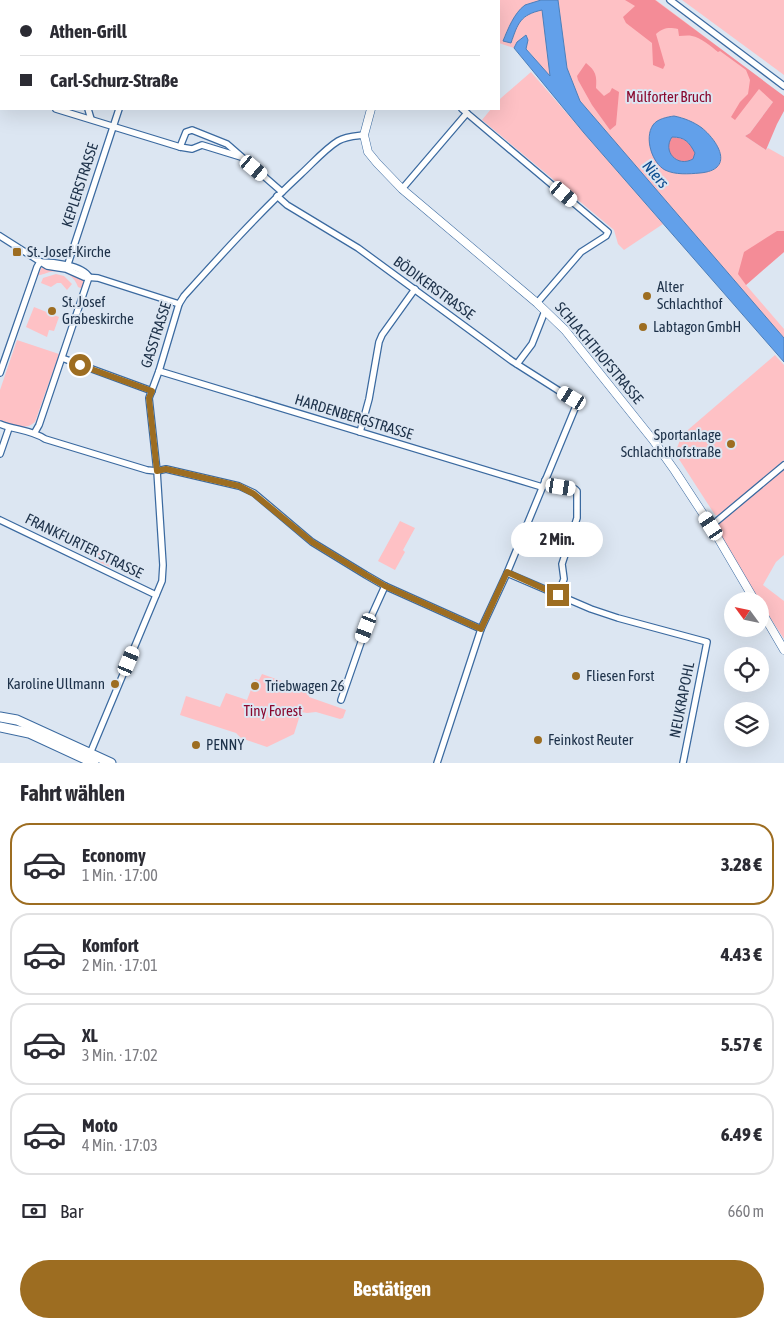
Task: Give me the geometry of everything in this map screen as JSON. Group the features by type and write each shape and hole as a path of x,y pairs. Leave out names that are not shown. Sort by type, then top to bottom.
{"main road":[{"path":"364,135 369,110"},
{"name":"SCHLACHTHOFSTRASSE","path":"364,135 368,152 402,189 537,303 565,330 653,440 711,526 750,592"},
{"path":"769,624 784,650"},
{"path":"0,717 17,720 90,759"},
{"path":"0,727 29,734 90,759 111,763"}],"street":[{"path":"670,0 784,86"},
{"path":"60,110 180,147 192,149 202,145 241,157"},
{"path":"88,110 91,119"},
{"name":"KEPLERSTRASSE","path":"67,267 119,110"},
{"path":"402,189 465,111 608,232 606,236 581,252 537,303"},
{"name":"BÖDIKERSTRASSE","path":"180,147 186,132 192,130 227,144 280,194 287,205 358,248 518,364 575,401 576,406 545,480"},
{"name":"GASSTRASSE","path":"90,759 162,581 163,565 157,471 149,398 179,304 184,296 228,248 280,194 337,141 346,137 364,135"},
{"path":"0,236 47,266 67,267 87,273 89,277 98,278 179,304"},
{"path":"0,373 40,262"},
{"path":"35,432 39,426 89,277"},
{"path":"360,432 369,399 379,342 415,289"},
{"path":"518,364 532,344 545,311"},
{"path":"62,358 152,391"},
{"name":"HARDENBERGSTRASSE","path":"159,371 542,487"},
{"path":"0,424 9,428 35,432 45,439 147,470 157,471 166,469 239,486 254,494 312,542 385,586 481,629"},
{"path":"0,454 9,428"},
{"path":"711,526 784,465"},
{"path":"436,763 481,629 545,480 561,487 575,489 577,491 577,518 562,564 564,579 558,595 507,572"},
{"name":"FRANKFURTER STRASSE","path":"0,520 156,595"},
{"path":"341,700 360,643 385,586"},
{"name":"NEUKRAPOHL","path":"558,595 618,618 706,642 683,763"}],"green space":[{"path":"500,0 541,0 550,77 526,48 528,40 517,42 514,48 500,43"},
{"name":"Mülforter Bruch","path":"558,0 656,0 765,82 773,102 750,133 745,136 766,150 768,148 784,157 784,252 746,285 784,329 784,338 580,101 567,68"},
{"path":"682,0 784,0 784,75"},
{"path":"531,72 663,224 624,250 618,244 614,230 482,120 490,110 500,110 500,99"},
{"path":"42,267 59,268 85,279 83,289 78,287 74,279 64,272 55,271 38,275"},
{"path":"56,274 64,276 72,284 67,290 61,283 51,287 41,283 43,278"},
{"path":"34,307 59,317 54,331 49,330 47,337 26,327"},
{"path":"17,340 59,354 35,422 22,427 0,420 0,390"},
{"name":"Sportanlage Schlachthofstraße","path":"775,355 784,365 784,460 720,516 715,515 675,453 682,435"},
{"path":"784,469 784,555 776,562 763,585 784,601 784,639 769,616 769,592 754,592 712,528"},
{"path":"400,521 415,528 395,570 378,561"},
{"path":"99,552 114,559 110,567 95,560"},
{"name":"Tiny Forest","path":"262,674 310,691 309,697 346,710 343,718 340,719 316,712 301,712 294,734 267,747 241,738 236,733 180,715 186,696 220,707 226,693 247,700 255,679 259,680"}],"shaded area":[{"path":"625,0 655,0 784,96 784,111 766,150 745,136 750,133 773,102 759,89 735,120 731,117 740,102 748,94 750,80 746,70 702,40 690,36 679,36 678,29 671,28 663,29 656,34 665,65 663,69 653,65 652,43 626,23 623,17 635,6"},
{"path":"586,63 595,74 596,88 604,96 612,88 619,92 616,125 610,130 592,105 578,80 577,76"},
{"path":"672,137 680,138 689,143 695,153 693,159 681,161 672,157 668,148"},
{"path":"777,231 784,231 784,252 746,285 738,274 744,252"}],"water":[{"path":"541,0 558,0 567,68 580,101 784,338 784,362 584,133 514,48 517,42 526,35 528,40 526,49 550,76 542,10 524,17 518,25 511,43 503,41 521,8"},
{"path":"674,116 692,122 702,128 714,141 720,155 717,167 711,171 687,174 669,172 660,167 653,156 649,143 650,130 657,121","holes":["672,137 683,139 691,146 695,153 693,159 682,161 673,157 670,152 669,142"]}],"place":[{"name":"St.-Josef-Kirche","path":"17,252"},
{"name":"Alter Schlachthof","path":"647,296"},
{"name":"St. Josef Grabeskirche","path":"52,311"},
{"name":"Labtagon GmbH","path":"643,327"},
{"name":"Sportanlage Schlachthofstraße","path":"731,444"},
{"name":"Fliesen Forst","path":"576,676"},
{"name":"Karoline Ullmann","path":"115,684"},
{"name":"Triebwagen 26","path":"255,686"},
{"name":"Feinkost Reuter","path":"538,740"},
{"name":"PENNY","path":"196,745"}],"route":[{"path":"80,365 152,391 149,398 157,471 166,469 239,486 254,494 312,542 385,586 481,629 507,572 558,595"}],"water label":[{"name":"Niers","path":"656,174"}]}
